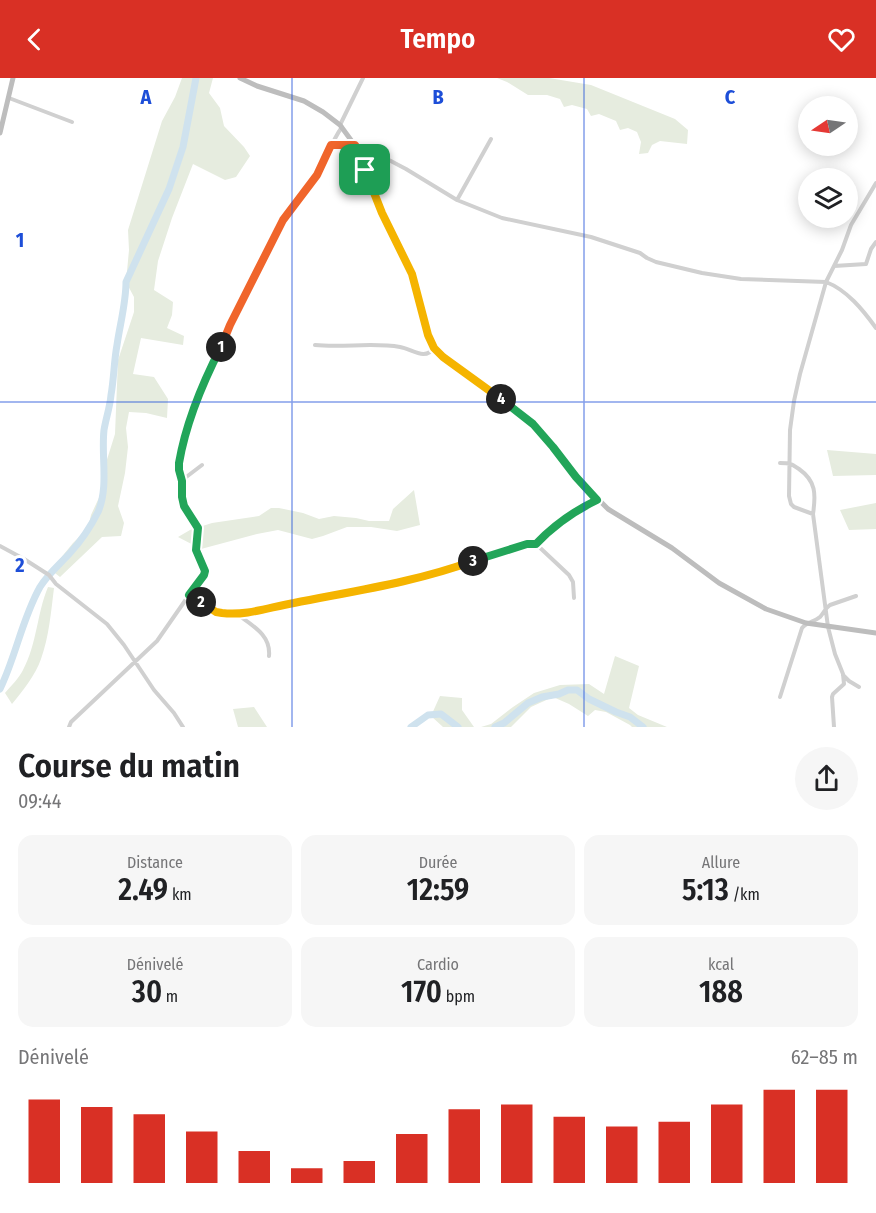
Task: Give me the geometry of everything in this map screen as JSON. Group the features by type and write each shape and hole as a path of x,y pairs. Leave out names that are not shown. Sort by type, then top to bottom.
{"street":[{"path":"0,134 13,78"},
{"path":"240,78 304,101 323,112 341,126 359,151"},
{"path":"69,727 71,722 157,641 204,575 205,571 196,550 198,528 184,506 182,497 179,463 187,429 209,371 283,220 317,175 363,78"},
{"path":"9,98 72,122"},
{"path":"457,200 491,139"},
{"path":"331,145 355,145 359,151 382,213 412,274 428,335 434,348 533,424 597,500 611,512 663,543 725,586 766,609 806,623 876,633"},
{"path":"363,159 379,157 387,159 457,200 512,221 591,237 640,253 651,261 741,279 826,282 851,299 876,328"},
{"path":"813,514 791,504 788,485 790,430 796,392 826,282 851,225 875,186"},
{"path":"834,266 866,264 876,242"},
{"path":"315,345 357,344 400,347 425,354 434,348"},
{"path":"780,463 790,463 808,476 815,496 813,514 828,627 844,684 832,697 834,727"},
{"path":"182,481 202,465"},
{"path":"536,544 576,510 597,500"},
{"path":"189,595 216,612 257,612 435,574 501,551 536,544 570,575 574,598"},
{"path":"0,546 50,575 56,584 101,619 118,636 154,690 183,727"},
{"path":"780,698 802,628 806,623 818,618 826,607 856,596"},
{"path":"237,613 260,632 268,642 269,656"},
{"path":"843,674 859,687"}],"shaded area":[{"path":"182,78 213,78 209,93 220,108 224,126 250,156 236,177 225,180 193,164 158,261 154,290 173,302 172,315 167,328 184,336 183,345 141,338 133,374 154,377 168,399 167,418 129,412 126,428 128,447 125,473 118,506 124,523 121,536 102,537 60,577 51,570 88,528 91,515 103,489 105,466 115,434 118,360 134,312 134,297 126,282 128,230 162,121"},
{"path":"497,78 549,78 591,85 675,119 688,130 687,144 660,141 652,145 648,153 639,154 641,142 637,132 628,128 620,130 616,121 599,114 591,116 587,109 572,105 564,107 560,99 547,95 528,95"},
{"path":"827,450 876,454 876,475 833,476"},
{"path":"414,490 420,525 397,531 371,527 347,527 312,539 278,530 201,549 178,537 190,530 212,523 259,516 271,508 303,513 319,519 334,516 369,521 389,521 393,509"},
{"path":"876,503 876,529 849,530 840,510"},
{"path":"48,587 54,588 44,651 32,677 12,704 5,693 28,660"},
{"path":"615,656 639,666 629,708 638,715 667,727 632,727 606,712 595,710 588,716 553,697 531,707 511,727 481,727 491,724 534,693 560,685 589,684 604,694"},
{"path":"440,696 462,698 462,710 474,727 443,727 431,716"},
{"path":"254,707 267,727 238,727 233,709"}],"waterway":[{"path":"0,689 28,612 40,587 82,538 98,512 104,482 104,430 126,282 169,189 183,147 196,78"},
{"path":"495,727 504,723 528,703 568,690 577,690 589,699 630,717 643,727"},
{"path":"411,727 428,715 441,714 458,727"}],"route":[{"path":"331,145 355,145 363,159 365,170 382,213 409,265 428,335 434,348 533,424 597,500 576,510 536,544 510,549 435,574 257,612 227,614 216,612 189,595 205,571 196,550 198,528 184,506 179,470 191,414 230,325 278,229 289,210 317,175 331,145"}]}
